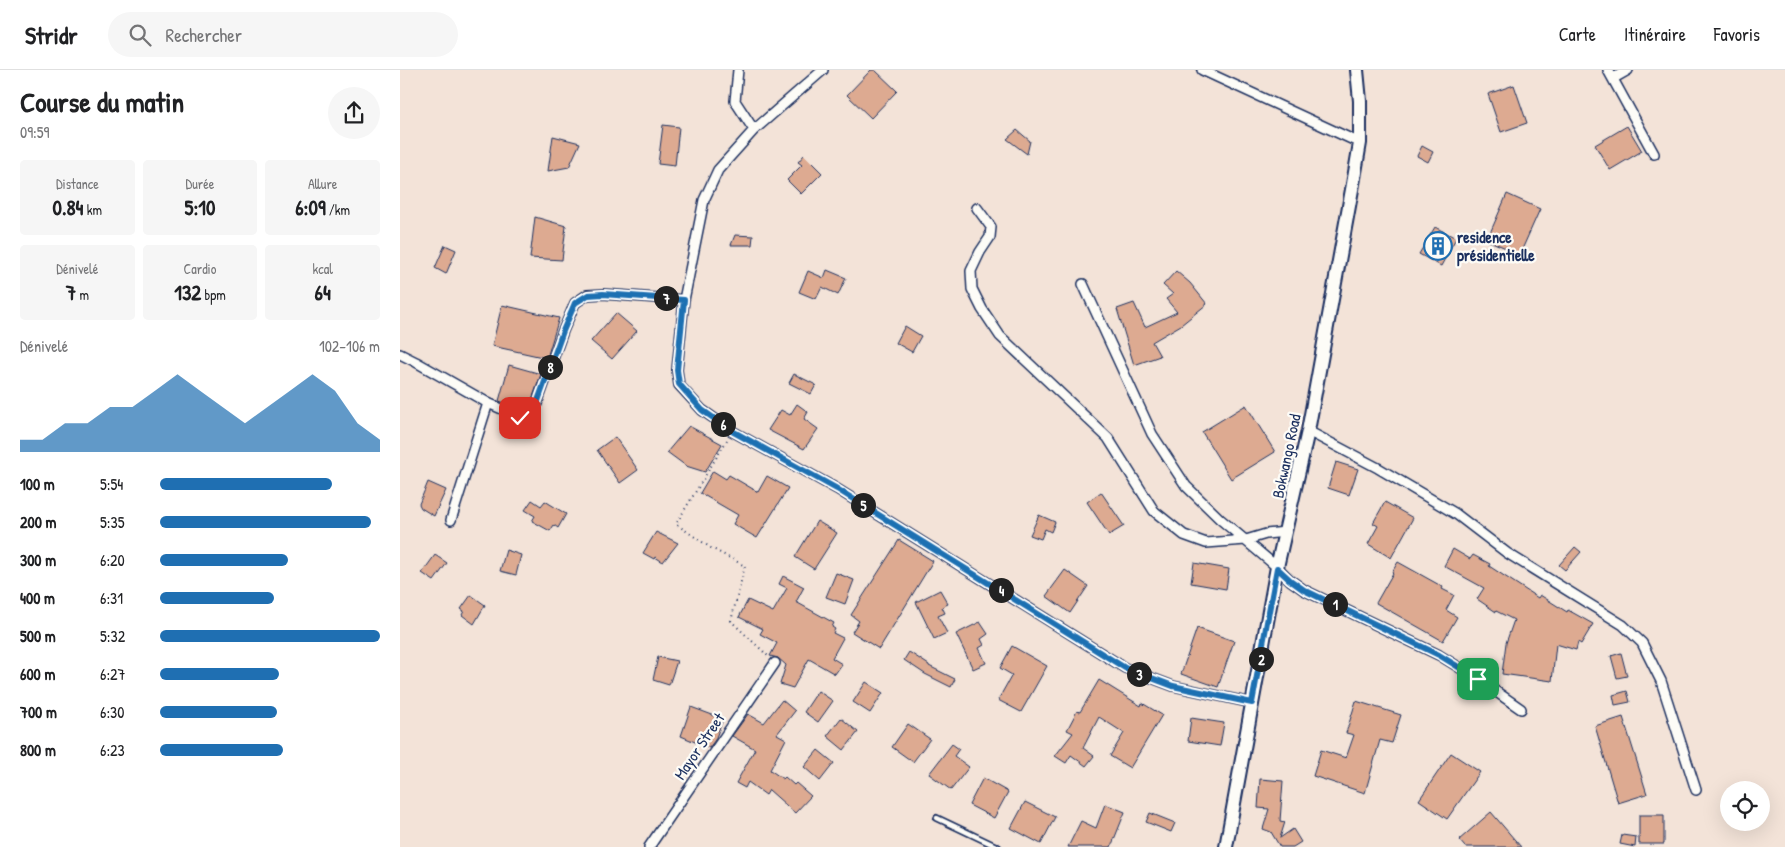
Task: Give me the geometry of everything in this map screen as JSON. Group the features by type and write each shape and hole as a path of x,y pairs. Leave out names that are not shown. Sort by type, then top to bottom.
{"street":[{"path":"738,70 735,101 754,130"},
{"path":"823,70 754,130 718,170 704,200 684,300 677,370 679,384 702,410 732,431 837,489 1125,668 1173,686 1252,703"},
{"path":"1202,70 1360,143"},
{"name":"Bokwango Road","path":"1226,847 1277,568 1308,430 1360,143 1360,101 1357,70"},
{"path":"1608,70 1654,154"},
{"path":"1614,78 1628,70"},
{"path":"977,208 991,227 990,237 971,271 972,289 982,309 1000,336 1108,438 1154,511 1184,535 1206,543 1246,540 1266,534 1286,532"},
{"path":"1083,284 1152,434 1186,486 1220,519 1304,590 1439,655 1478,679 1520,709"},
{"path":"400,354 488,403 520,418 534,412 575,303 588,295 603,294 684,300"},
{"path":"451,520 488,403"},
{"path":"1308,430 1378,468 1456,514 1507,553 1585,600 1629,631 1642,643 1661,680 1696,790"},
{"name":"Mayor Street","path":"649,847 775,663"}],"lane":[{"path":"937,818 998,847"}],"path":[{"path":"732,431 676,524 711,548 745,566 730,621 775,663"}],"building":[{"path":"871,70 875,70 897,91 871,118 847,95"},
{"path":"1514,85 1527,123 1501,132 1488,94"},
{"path":"663,125 679,127 675,166 658,164"},
{"path":"1627,126 1642,151 1610,170 1595,145"},
{"path":"1017,130 1030,141 1027,154 1007,139"},
{"path":"553,136 580,143 569,167 548,171"},
{"path":"1422,146 1433,152 1428,162 1417,156"},
{"path":"804,155 822,173 801,194 787,180 802,165 798,162"},
{"path":"1507,194 1540,209 1520,254 1487,240"},
{"path":"535,217 566,226 562,260 530,258"},
{"name":"residence présidentielle","path":"1435,227 1456,238 1441,266 1419,254"},
{"path":"735,235 753,236 752,245 731,245"},
{"path":"445,245 456,250 446,274 435,268"},
{"path":"827,270 846,278 838,295 822,287 816,299 799,292 808,271 824,278"},
{"path":"1176,271 1190,283 1207,304 1181,325 1152,342 1160,356 1134,365 1117,309 1134,303 1145,327 1177,312 1166,299 1173,294 1163,285"},
{"path":"502,305 559,318 547,358 492,346"},
{"path":"616,313 637,331 612,359 591,341"},
{"path":"905,326 921,336 912,352 896,343"},
{"path":"509,365 541,374 529,408 526,410 499,401"},
{"path":"794,374 816,385 811,394 789,383"},
{"path":"797,404 808,412 804,419 818,429 804,449 768,430 781,410 790,415"},
{"path":"1246,405 1275,452 1231,479 1202,432"},
{"path":"689,426 722,444 705,472 686,466 667,452"},
{"path":"615,437 638,470 620,483 597,450"},
{"path":"1336,462 1358,469 1349,495 1328,488"},
{"path":"713,471 726,479 729,475 758,492 767,476 788,488 757,538 733,524 738,515 700,493"},
{"path":"428,482 446,490 434,516 421,508 419,504"},
{"path":"1101,492 1124,526 1109,535 1087,502"},
{"path":"532,500 541,506 545,501 566,514 558,528 554,525 550,531 532,521 535,516 525,510"},
{"path":"1385,502 1413,518 1391,558 1368,544 1378,526 1373,523"},
{"path":"1039,515 1055,522 1051,532 1045,529 1041,539 1030,535"},
{"path":"817,521 837,533 814,569 795,557"},
{"path":"656,532 678,543 663,562 643,553"},
{"path":"899,540 933,561 879,649 852,632 859,621 851,615"},
{"path":"1575,547 1581,552 1565,570 1559,565"},
{"path":"1453,549 1470,559 1473,555 1490,564 1489,566 1538,598 1540,595 1567,612 1568,610 1593,624 1581,644 1578,642 1576,650 1556,644 1552,681 1502,674 1506,643 1514,620 1496,612 1477,599 1484,588 1444,566"},
{"path":"506,550 521,555 516,575 500,571"},
{"path":"435,555 447,563 434,581 422,573"},
{"path":"1398,562 1454,595 1446,610 1457,617 1443,641 1376,603"},
{"path":"1194,563 1229,569 1226,589 1191,583"},
{"path":"1065,570 1088,586 1070,613 1046,596"},
{"path":"836,573 854,580 845,604 826,597"},
{"path":"783,576 804,587 796,602 834,623 832,627 835,629 833,633 843,638 832,658 842,664 835,674 809,659 793,688 780,684 786,665 778,658 770,656 777,643 760,634 763,629 739,617 748,600 773,612 787,588 779,584"},
{"path":"940,590 948,604 942,607 945,613 938,616 947,633 934,639 916,602"},
{"path":"471,595 485,605 474,624 462,615 464,611 461,609"},
{"path":"980,622 988,634 981,639 984,645 979,648 986,663 973,669 956,634"},
{"path":"1197,628 1234,641 1218,687 1181,674"},
{"path":"1012,646 1047,666 1021,712 998,700 1012,675 1000,668"},
{"path":"909,652 929,666 955,679 951,687 925,674 904,660"},
{"path":"1621,653 1627,676 1617,678 1611,656"},
{"path":"658,657 677,661 669,685 653,680"},
{"path":"1099,680 1141,706 1142,703 1162,715 1130,768 1110,756 1124,733 1099,717 1083,748 1094,756 1086,766 1071,755 1066,763 1055,756 1073,733 1067,730 1077,711 1080,712"},
{"path":"866,682 883,693 870,713 853,702"},
{"path":"818,691 833,701 818,722 804,712"},
{"path":"1627,691 1630,702 1615,705 1613,695"},
{"path":"782,700 795,711 777,734 786,739 770,770 783,779 785,777 794,785 796,783 811,796 795,813 769,790 766,795 748,782 745,788 736,783 755,749 732,736 748,714 764,723"},
{"path":"1356,701 1401,715 1392,743 1380,740 1365,793 1313,776 1321,750 1346,758 1354,735 1346,733"},
{"path":"691,707 723,719 715,740 709,748 681,736"},
{"path":"1623,717 1647,794 1618,803 1595,726"},
{"path":"841,718 858,732 844,750 827,736"},
{"path":"1191,718 1224,723 1220,746 1188,741"},
{"path":"908,724 930,739 913,762 892,747"},
{"path":"952,744 959,749 954,756 969,767 951,790 929,774"},
{"path":"818,750 834,763 820,781 804,767"},
{"path":"1451,753 1480,772 1447,819 1419,800"},
{"path":"983,778 1008,792 994,818 969,805"},
{"path":"1260,779 1283,781 1280,821 1285,822 1280,838 1293,829 1301,842 1293,847 1280,847 1271,832 1263,829 1269,809 1258,808"},
{"path":"1025,802 1055,817 1041,844 1011,828"},
{"path":"1105,804 1125,812 1111,847 1068,847 1081,821 1096,828"},
{"path":"1491,812 1521,847 1465,847 1459,840"},
{"path":"1150,813 1175,823 1171,832 1146,822"},
{"path":"1639,815 1664,815 1664,844 1639,844"},
{"path":"1622,835 1636,837 1635,847 1620,844"}],"place":[{"name":"residence présidentielle","path":"1438,246"}],"route":[{"path":"520,418 534,412 575,303 588,295 603,294 684,300 677,370 679,384 702,410 732,431 837,489 1125,668 1173,686 1252,703 1277,568 1304,590 1439,655 1478,679"}]}
